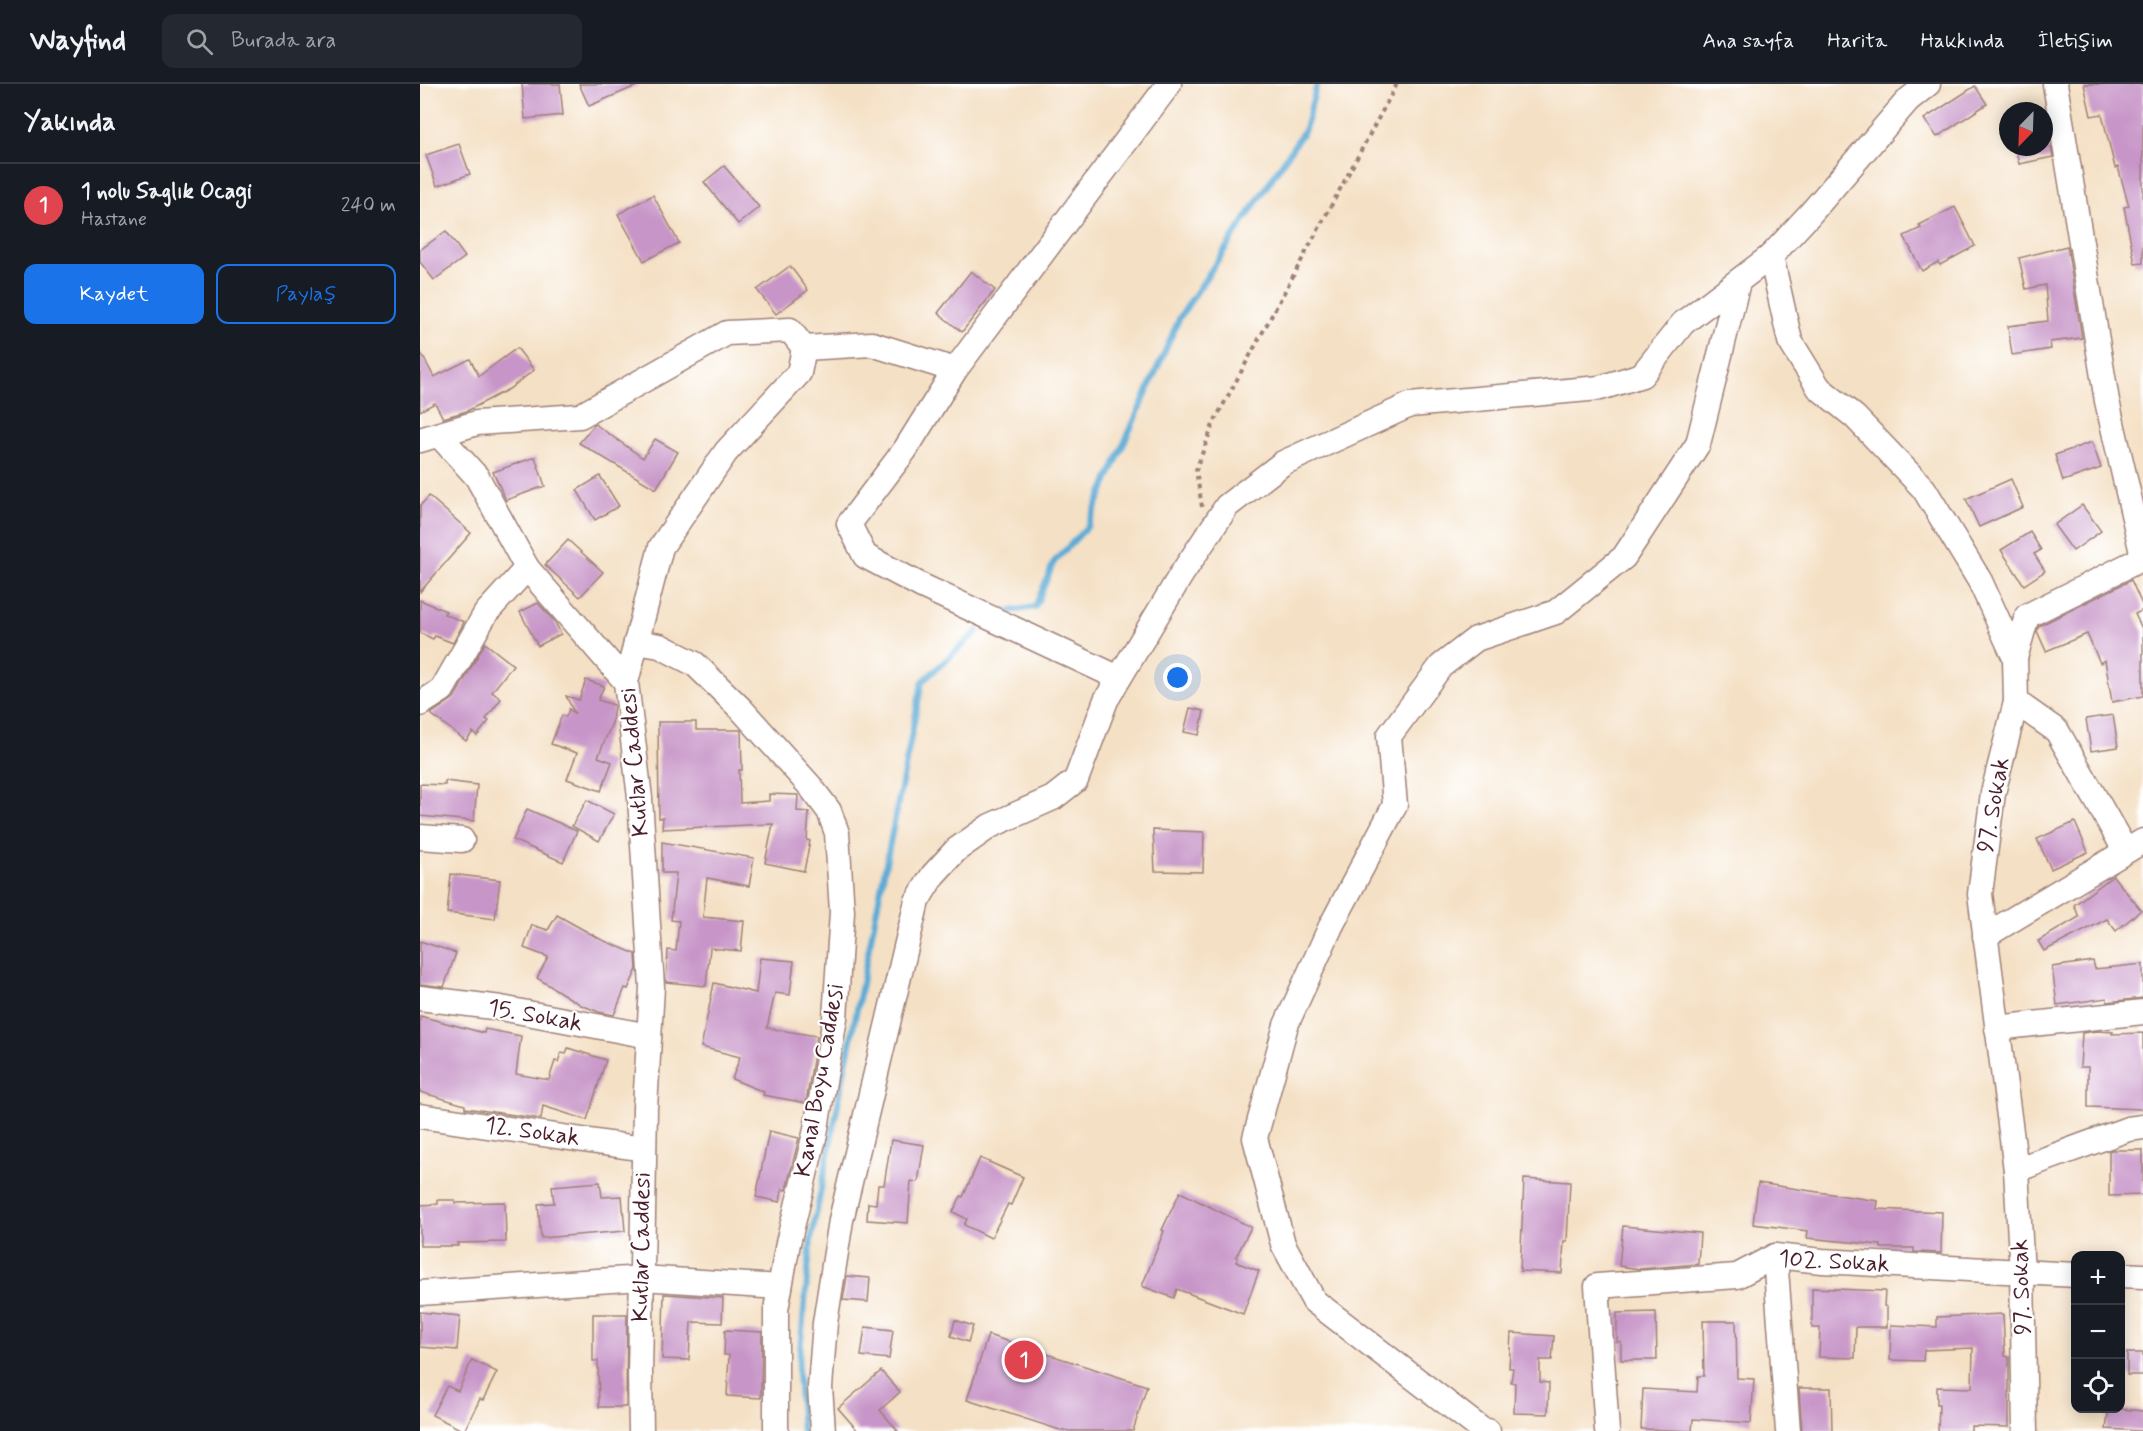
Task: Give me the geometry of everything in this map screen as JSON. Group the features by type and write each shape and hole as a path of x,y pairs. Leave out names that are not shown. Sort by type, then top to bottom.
{"street":[{"path":"1119,678 922,586 865,556 849,524 905,450 955,370 1169,84"},
{"name":"Kanal Boyu Caddesi","path":"823,1431 820,1387 825,1323 841,1220 917,901 933,875 956,850 990,826 1053,798 1076,780 1106,700 1181,575 1227,506 1282,462 1410,405 1600,388 1642,375 1683,323 1771,256 1908,100 1928,84"},
{"path":"2015,658 2026,616 2143,557 2107,401 2055,84"},
{"name":"97. Sokak","path":"1771,256 1790,341 1819,388 1855,417 1924,489 1980,581 2015,658 2016,702 1993,793 1980,894 2016,1170 2022,1273 2025,1431"},
{"path":"1488,1431 1482,1430 1314,1301 1283,1244 1255,1138 1286,1025 1330,926 1395,805 1389,736 1441,666 1476,639 1556,612 1624,557 1698,444 1738,282"},
{"path":"429,437 477,423 580,416 727,333 790,330 804,348 872,344 955,370"},
{"name":"Kutlar Caddesi","path":"642,1431 640,1372 644,1149 652,987 631,661 661,547 726,452 799,373 804,348"},
{"path":"429,437 477,477 527,568 601,652 631,661"},
{"path":"420,704 442,690 486,613 527,568"},
{"name":"Kanal Boyu Caddesi","path":"631,661 660,646 695,664 742,710 810,786 830,811 837,833 842,912 835,1018 815,1134 788,1244 776,1310 777,1431"},
{"path":"1985,936 2134,846 2057,731 2016,702"},
{"path":"420,837 462,840"},
{"name":"15. Sokak","path":"420,998 501,1008 649,1036"},
{"path":"1997,1028 2143,1012"},
{"name":"12. Sokak","path":"420,1116 644,1149"},
{"path":"2016,1170 2128,1130 2143,1127"},
{"path":"1775,1256 1788,1431"},
{"name":"102. Sokak","path":"1607,1431 1597,1286 1737,1276 1775,1256 1822,1261 2071,1275"},
{"path":"2125,1275 2143,1276"},
{"path":"420,1293 642,1278 780,1287"}],"path":[{"path":"1203,512 1196,470 1214,422 1396,84"}],"building":[{"path":"522,84 560,84 563,115 525,119"},
{"path":"579,84 641,84 589,106"},
{"path":"2084,84 2143,84 2143,263 2135,264 2124,207 2129,206 2118,167 2115,168 2102,114 2091,116"},
{"path":"1975,86 1987,104 1937,137 1924,119"},
{"path":"459,144 470,174 437,186 426,155"},
{"path":"2017,156 2053,156 2053,157 2019,164"},
{"path":"724,166 759,207 738,224 704,182"},
{"path":"653,195 679,243 644,261 618,214"},
{"path":"1955,207 1975,246 1940,265 1938,262 1922,271 1904,236 1921,228 1919,225"},
{"path":"446,231 465,257 434,280 420,262 420,250"},
{"path":"2067,246 2082,338 2050,342 2051,349 2012,355 2008,326 2048,321 2045,285 2026,289 2019,258"},
{"path":"790,266 808,290 776,314 757,290"},
{"path":"971,271 995,290 962,332 938,313"},
{"path":"517,348 534,370 509,389 467,411 443,418 435,403 420,411 420,351 434,377 470,359 479,376"},
{"path":"595,424 643,458 655,439 678,452 656,489 579,443"},
{"path":"2092,442 2101,468 2063,481 2055,455"},
{"path":"535,457 545,486 506,500 493,472"},
{"path":"600,476 619,506 595,520 577,490"},
{"path":"2011,479 2023,507 1979,527 1966,499"},
{"path":"429,496 471,533 420,592 420,506"},
{"path":"2082,505 2101,531 2073,551 2054,525"},
{"path":"2030,532 2041,550 2034,554 2045,571 2024,585 2001,550"},
{"path":"568,540 603,572 580,597 545,565"},
{"path":"2131,580 2143,607 2143,610 2135,614 2143,631 2143,696 2112,702 2105,660 2100,663 2087,634 2046,651 2037,631 2039,626"},
{"path":"420,600 464,622 453,643 435,636 433,639 420,633"},
{"path":"538,603 555,622 561,634 538,646 520,612"},
{"path":"485,643 513,665 492,692 501,699 486,719 489,721 477,736 473,732 466,741 431,714 454,698"},
{"path":"586,680 604,686 598,700 614,705 612,723 598,757 612,762 601,791 567,779 577,753 551,744 562,715 566,717 569,709 575,714 566,696 579,700"},
{"path":"1190,708 1204,711 1199,735 1184,732"},
{"path":"2113,715 2118,747 2091,751 2086,719"},
{"path":"658,722 696,722 696,730 741,730 740,803 769,801 769,794 798,795 797,811 809,812 807,840 810,841 804,871 765,863 773,824 662,829 663,818 659,818"},
{"path":"445,781 477,785 474,821 420,816 420,784 445,785"},
{"path":"587,800 614,814 599,841 572,826"},
{"path":"527,809 577,831 563,862 513,840"},
{"path":"2075,822 2088,852 2051,869 2037,839"},
{"path":"1153,830 1204,832 1203,872 1155,871"},
{"path":"662,842 754,858 749,886 707,878 703,917 744,921 741,951 710,948 706,986 666,982 668,950 676,951 679,921 671,920 676,873 662,873"},
{"path":"451,874 500,880 495,919 447,913"},
{"path":"2113,876 2141,910 2116,931 2107,919 2044,951 2038,941 2079,917 2074,905"},
{"path":"557,915 600,939 636,954 637,969 628,989 625,988 614,1015 581,1005 537,978 548,957 524,948 532,925 548,930"},
{"path":"420,941 456,953 444,987 420,984"},
{"path":"760,958 794,961 790,995 775,993 767,1028 817,1036 806,1103 763,1095 764,1092 732,1079 740,1057 701,1047 714,983 756,993"},
{"path":"2093,961 2095,969 2143,964 2143,998 2107,1002 2107,998 2057,1005 2052,967"},
{"path":"420,1016 484,1033 485,1029 521,1036 516,1074 549,1080 555,1061 558,1062 561,1053 566,1054 568,1048 606,1060 587,1120 543,1106 541,1119 465,1108 465,1105 420,1092"},
{"path":"2113,1032 2112,1034 2143,1033 2143,1109 2088,1107 2088,1067 2080,1067 2082,1033"},
{"path":"769,1131 799,1138 786,1190 782,1189 780,1202 756,1197"},
{"path":"891,1140 924,1145 918,1182 911,1181 908,1223 867,1220 868,1203 876,1204 878,1185 884,1185"},
{"path":"2143,1150 2143,1195 2109,1196 2109,1151"},
{"path":"980,1158 1023,1177 1011,1205 1008,1204 991,1238 964,1225 967,1219 953,1212 961,1196 963,1197"},
{"path":"1524,1179 1570,1182 1567,1241 1564,1241 1562,1273 1520,1271"},
{"path":"600,1182 602,1197 622,1196 625,1231 541,1238 538,1204 554,1203 552,1186"},
{"path":"1758,1183 1878,1201 1877,1209 1942,1212 1941,1253 1914,1252 1914,1248 1881,1248 1881,1245 1807,1238 1808,1231 1753,1224"},
{"path":"1180,1192 1251,1227 1236,1257 1238,1258 1236,1262 1259,1271 1243,1314 1177,1289 1174,1298 1142,1286 1164,1231 1162,1230"},
{"path":"438,1200 455,1200 455,1203 505,1202 506,1242 420,1246 420,1205 438,1204"},
{"path":"1623,1226 1700,1233 1698,1264 1640,1269 1619,1266"},
{"path":"847,1276 870,1278 868,1302 843,1300"},
{"path":"1812,1288 1885,1291 1884,1306 1887,1307 1887,1327 1856,1327 1855,1358 1819,1357 1820,1328 1812,1328"},
{"path":"664,1294 723,1298 722,1323 691,1322 689,1360 662,1359"},
{"path":"420,1312 460,1316 457,1350 420,1347"},
{"path":"1656,1312 1657,1360 1621,1360 1621,1342 1617,1342 1617,1313"},
{"path":"593,1314 627,1314 626,1407 599,1407 598,1361 593,1361"},
{"path":"2003,1314 2005,1356 2009,1357 2009,1427 1971,1426 1971,1431 1938,1431 1937,1387 1972,1388 1973,1348 1924,1350 1923,1361 1890,1360 1891,1325 1937,1327 1937,1317"},
{"path":"955,1320 973,1326 968,1342 951,1336"},
{"path":"1703,1321 1736,1321 1737,1378 1754,1379 1751,1423 1693,1419 1692,1431 1641,1429 1643,1389 1697,1392 1698,1376 1704,1376"},
{"path":"865,1327 893,1330 889,1359 861,1356"},
{"path":"725,1330 762,1332 761,1398 727,1396 729,1355 724,1355"},
{"path":"1511,1333 1554,1336 1552,1360 1540,1360 1540,1382 1549,1383 1548,1414 1514,1413 1515,1383 1511,1382 1513,1368 1509,1368"},
{"path":"988,1335 1147,1386 1133,1431 1063,1431 967,1400"},
{"path":"2127,1353 2143,1353 2143,1375 2127,1375"},
{"path":"472,1360 497,1372 464,1431 432,1415 447,1386 458,1391"},
{"path":"881,1371 900,1392 880,1410 898,1431 858,1431 838,1408"},
{"path":"1799,1388 1831,1388 1832,1431 1802,1431"},
{"path":"2125,1409 2143,1411 2143,1431 2106,1429 2108,1413 2125,1413"}],"waterway":[{"path":"999,613 1035,607 1054,562 1087,527 1180,317 1305,129 1317,84"},
{"path":"802,1431 798,1371 811,1240 922,682 978,631"}],"place":[{"name":"1 nolu Saglık Ocagi","path":"1024,1360"}]}
